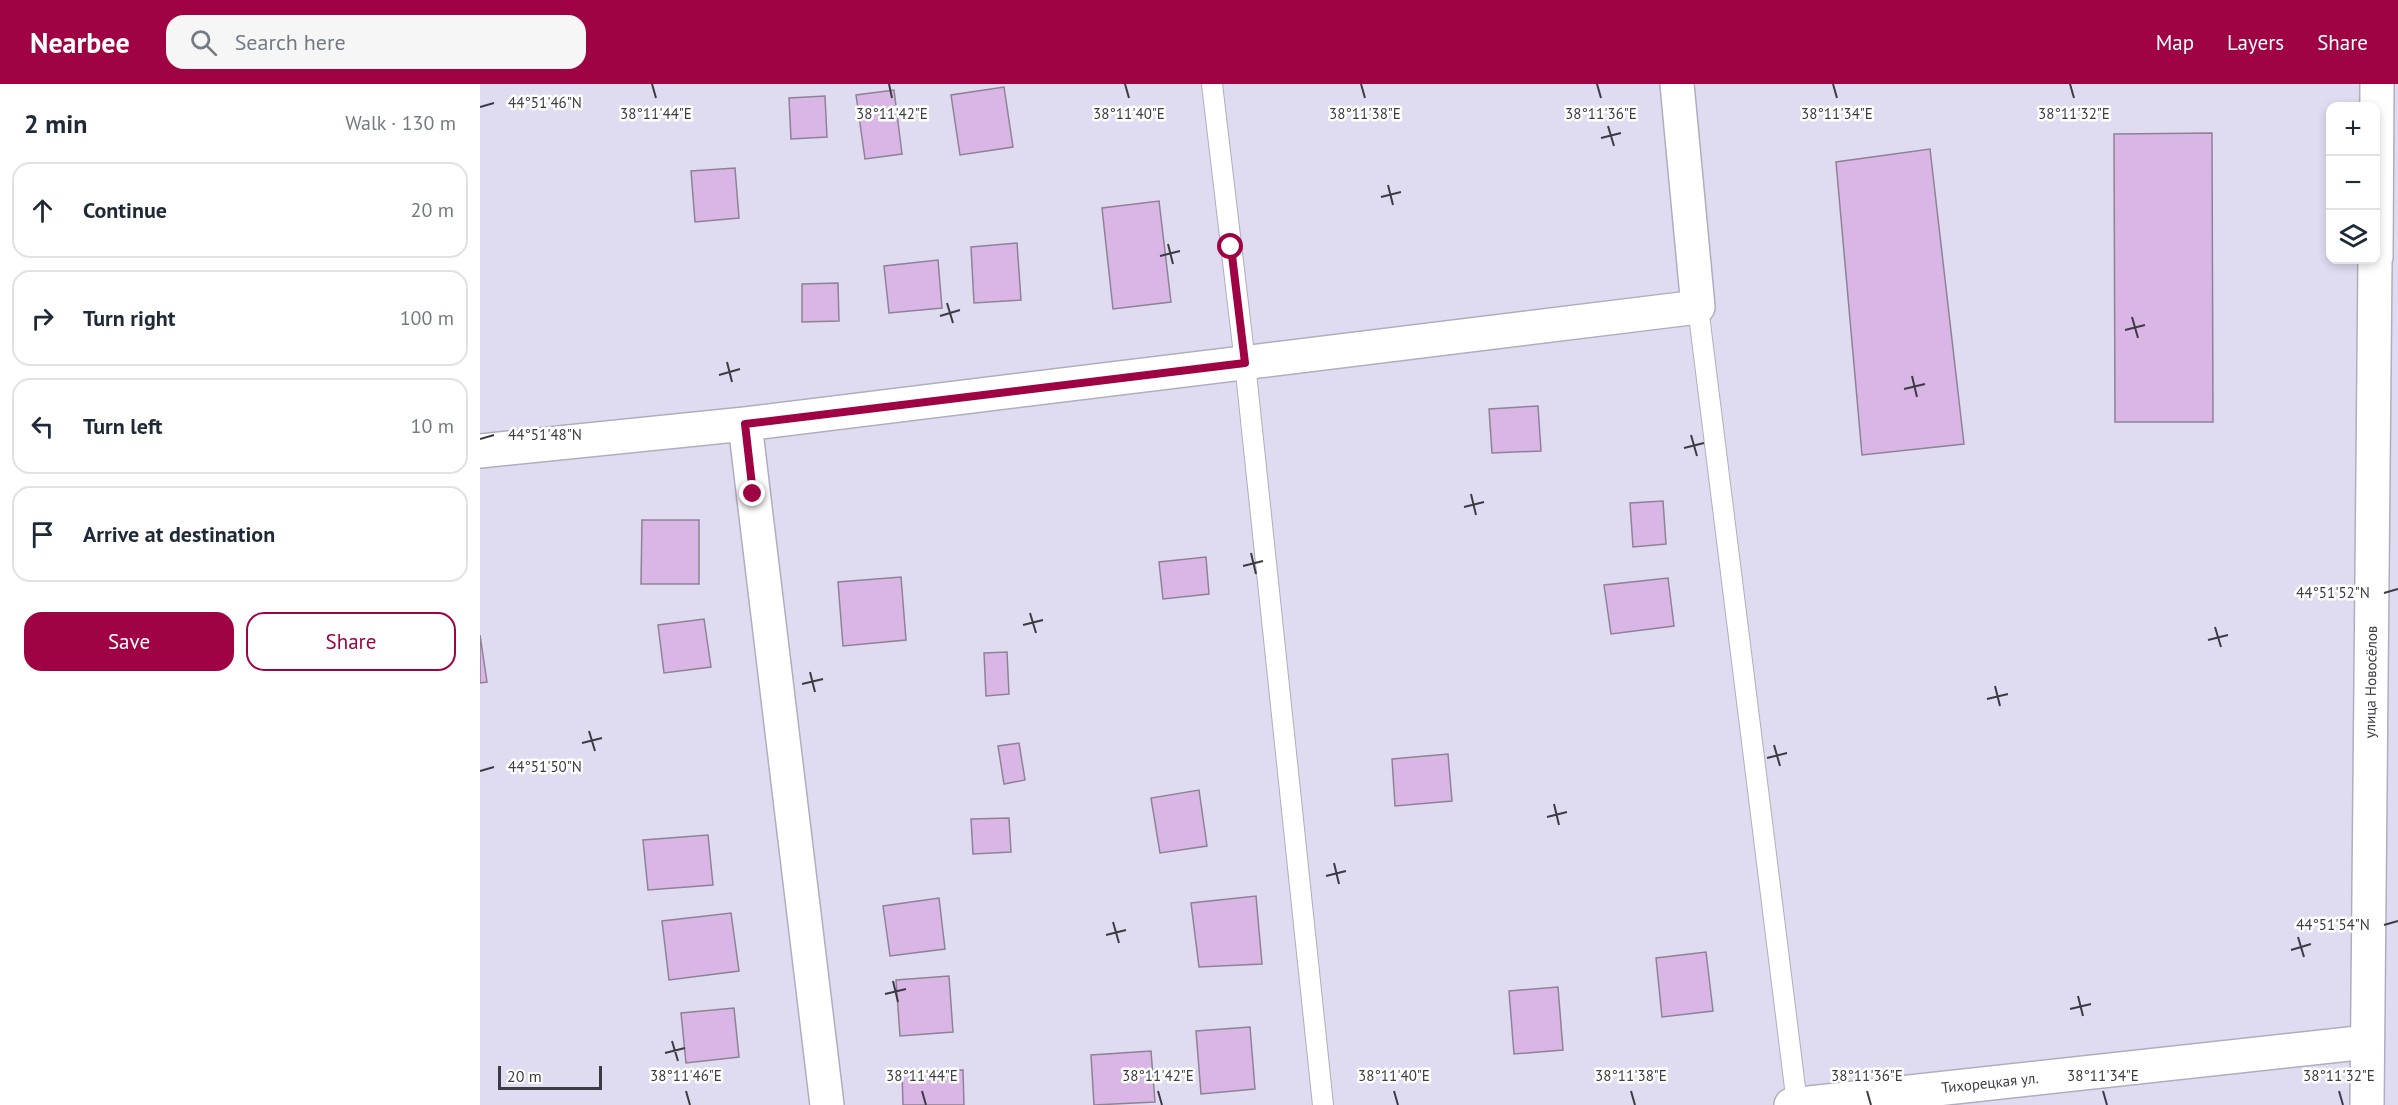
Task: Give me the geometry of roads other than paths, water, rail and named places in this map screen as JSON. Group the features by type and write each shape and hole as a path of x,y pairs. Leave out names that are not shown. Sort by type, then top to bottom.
{"street":[{"path":"480,451 745,424 1698,307 1677,84"},
{"name":"улица Новосёлов","path":"2376,210 2377,84"},
{"name":"улица Новосёлов","path":"2367,1105 2376,264"},
{"path":"745,424 827,1105"},
{"name":"Тихорецкая ул.","path":"1791,1105 2367,1042"}],"lane":[{"path":"1212,84 1245,363 1323,1105"},
{"path":"1698,307 1797,1104"}]}
